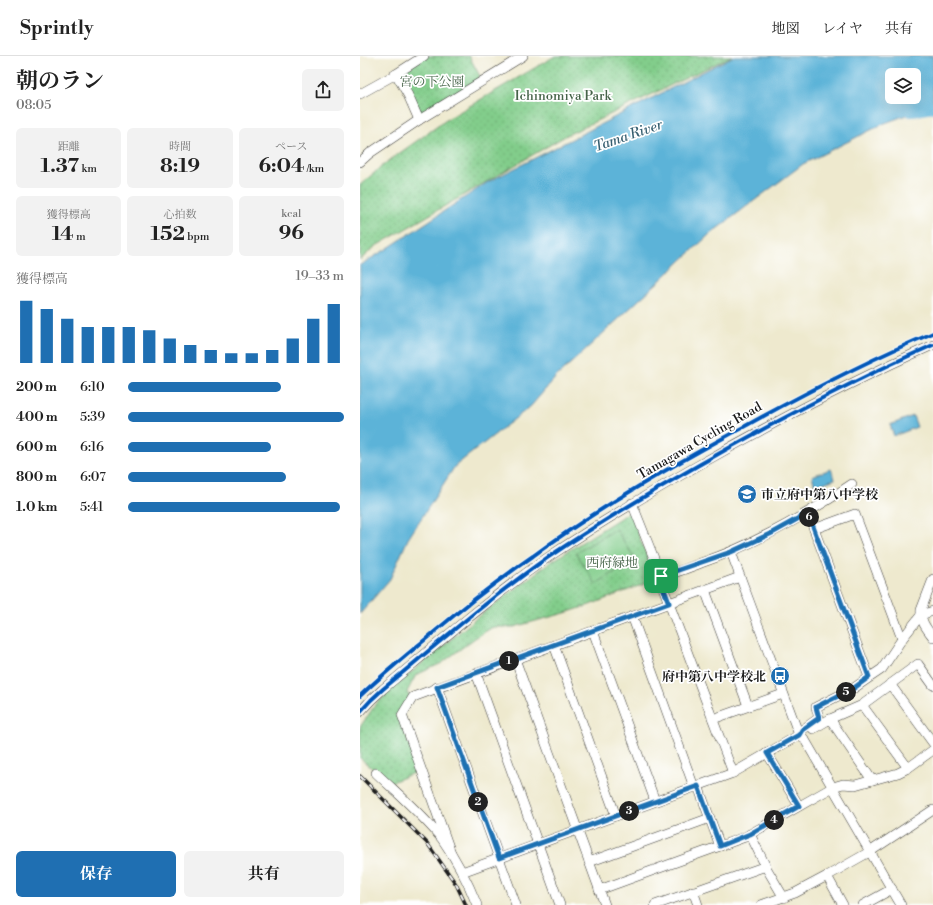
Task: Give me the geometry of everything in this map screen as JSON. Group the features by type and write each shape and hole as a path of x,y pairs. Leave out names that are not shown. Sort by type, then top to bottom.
{"street":[{"path":"360,94 424,56"},
{"path":"361,160 419,120 523,56"},
{"path":"396,74 408,95 419,120"},
{"path":"360,712 371,700 498,595 546,559 632,503 741,440 800,409 933,345"},
{"path":"661,576 731,552 772,533 808,513 852,484"},
{"path":"632,503 661,576 661,582 733,773"},
{"path":"808,513 869,677"},
{"path":"814,529 855,514 902,639"},
{"path":"731,552 783,694 800,735 833,787 901,905"},
{"path":"451,853 402,715 413,696 740,577"},
{"path":"933,579 921,610 923,624 933,637"},
{"path":"705,590 748,706"},
{"path":"800,735 802,730 819,718 816,707 854,688 882,668 921,615 933,611"},
{"path":"632,616 696,787 710,818 720,846"},
{"path":"593,631 655,801"},
{"path":"554,645 616,816"},
{"path":"514,659 605,905"},
{"path":"462,872 733,773 830,719 862,705 918,664 933,685"},
{"path":"476,674 560,905"},
{"path":"890,684 933,743"},
{"path":"437,687 516,905"},
{"path":"713,720 783,694"},
{"path":"862,705 908,768"},
{"path":"830,719 872,780"},
{"path":"599,890 750,834 833,787 843,784 855,785 898,774 933,750"},
{"path":"767,753 799,806"},
{"path":"376,773 429,826 451,853 462,872 477,905"},
{"path":"761,905 795,894 871,852 933,810"},
{"path":"589,862 710,818"},
{"path":"750,834 784,898"},
{"path":"655,905 766,866"},
{"path":"827,876 843,905"},
{"path":"862,905 892,889"},
{"path":"693,891 698,905"}],"green space":[{"name":"宮の下公園","path":"425,56 469,56 482,80 421,116 396,74"},
{"name":"Ichinomiya Park","path":"555,56 732,56 567,135 376,246 360,260 360,185 387,162 449,118"},
{"name":"西府緑地","path":"631,511 640,539 657,579 565,613 514,627 493,627 475,638 442,663 416,675 407,692 410,697 400,714 418,771 392,782 360,758 360,727 375,705 396,685 479,616 549,563"},
{"path":"616,529 635,559 596,584 576,553"}],"water":[{"path":"734,56 933,56 933,105 885,123 803,164 710,234 556,377 531,406 455,466 408,539 390,579 360,614 360,265 488,182"},
{"path":"913,416 917,427 894,436 890,425"},
{"path":"831,469 835,479 815,486 812,476"}],"waterway":[{"name":"Tama River","path":"911,111 933,107"}],"railway":[{"path":"360,776 427,843 456,884 466,905"}],"cycle path":[{"name":"Tamagawa Cycling Road","path":"360,696 396,664 482,593 585,520 694,454 794,400 840,376 933,333"},
{"path":"360,712 383,689 484,605 547,558 621,510 697,466 814,402 933,345"}],"place":[{"name":"市立府中第八中学校","path":"747,494"},
{"name":"府中第八中学校北","path":"780,676"}],"route":[{"path":"808,513 869,677 854,688 816,707 819,718 816,721 802,730 799,735 767,753 799,806 745,837 720,846 698,786 499,858 437,687 669,603 661,582 661,576 731,552 772,533 808,513"}]}
